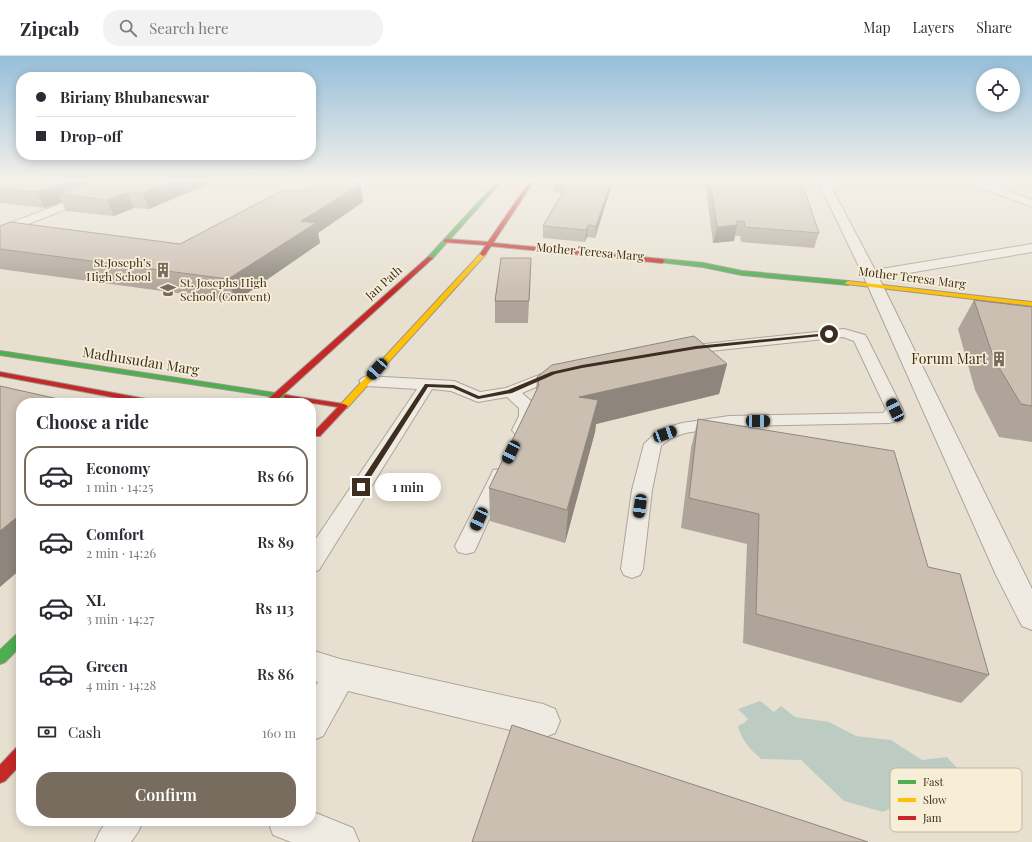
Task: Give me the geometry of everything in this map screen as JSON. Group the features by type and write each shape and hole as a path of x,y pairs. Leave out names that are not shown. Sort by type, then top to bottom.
{"main road":[{"name":"Jan Path","path":"275,398 440,252 446,241 467,218"},
{"path":"316,432 344,406 486,255 488,244 506,218"},
{"name":"Mother Teresa Marg","path":"446,241 703,264 742,273"},
{"path":"467,254 486,255"},
{"name":"Mother Teresa Marg","path":"629,267 708,273 742,273 873,280 1032,304"},
{"name":"Madhusudan Marg","path":"0,353 218,388 296,398"},
{"path":"0,374 131,398"},
{"name":"Madhusudan Marg","path":"316,401 344,406"},
{"path":"0,658 16,643"},
{"path":"0,776 16,758"}],"street":[{"path":"0,231 34,218"},
{"path":"842,218 873,280 997,548 1032,617"},
{"path":"873,280 1032,248"},
{"path":"316,706 326,670 543,721"},
{"path":"299,826 338,842"}],"lane":[{"path":"632,569 642,490 653,444 665,434 682,428 729,421 888,418 895,410 860,338 844,333 665,352"},
{"path":"367,381 454,386 478,397 510,392 553,373 574,368"},
{"path":"316,556 427,385"},
{"path":"466,546 529,414 526,404 510,392"},
{"path":"111,842 123,826"}],"shaded area":[{"path":"760,701 774,712 781,706 795,717 829,722 856,736 891,740 922,760 947,757 957,768 890,768 890,808 883,812 844,801 801,760 761,759 750,748 742,736 738,726 748,719 738,709"}],"building":[{"path":"230,218 306,218 301,221 316,223 228,279 0,249 0,226 10,222 180,244"},
{"path":"548,218 599,218 596,226 588,225 586,230 543,226"},
{"path":"716,218 814,218 819,233 745,227 744,221 737,221 737,225 717,227"},
{"path":"501,258 531,258 529,301 495,301"},
{"path":"974,300 1032,307 1032,406 1021,404 994,359"},
{"path":"694,336 727,364 579,397 598,400 567,510 489,488 539,385 537,377 552,365"},
{"path":"0,386 54,398 16,398 16,518 0,531"},
{"path":"698,419 894,451 928,567 960,574 989,675 756,614 759,514 689,498"},
{"path":"512,725 868,842 472,842"}],"traffic: fast":[{"path":"430,258 467,218"},
{"path":"662,261 703,265 742,273 848,283"},
{"path":"0,353 288,397"},
{"path":"0,658 16,643"}],"traffic: slow":[{"path":"344,406 483,254"},
{"path":"848,283 1032,304"}],"traffic: jam":[{"path":"483,254 507,218"},
{"path":"446,241 529,247 662,261"},
{"path":"274,398 430,258"},
{"path":"0,374 130,398"},
{"path":"288,397 294,398"},
{"path":"316,402 344,406 316,434"},
{"path":"0,776 16,758"}],"place":[{"name":"St.Joseph’s High School","path":"163,270"},
{"name":"St. Josephs High School (Convent)","path":"168,290"},
{"name":"Forum Mart","path":"999,359"}],"route":[{"path":"361,487 427,385 454,386 478,397 510,392 515,388 553,373 582,366 696,348 829,334"}]}
